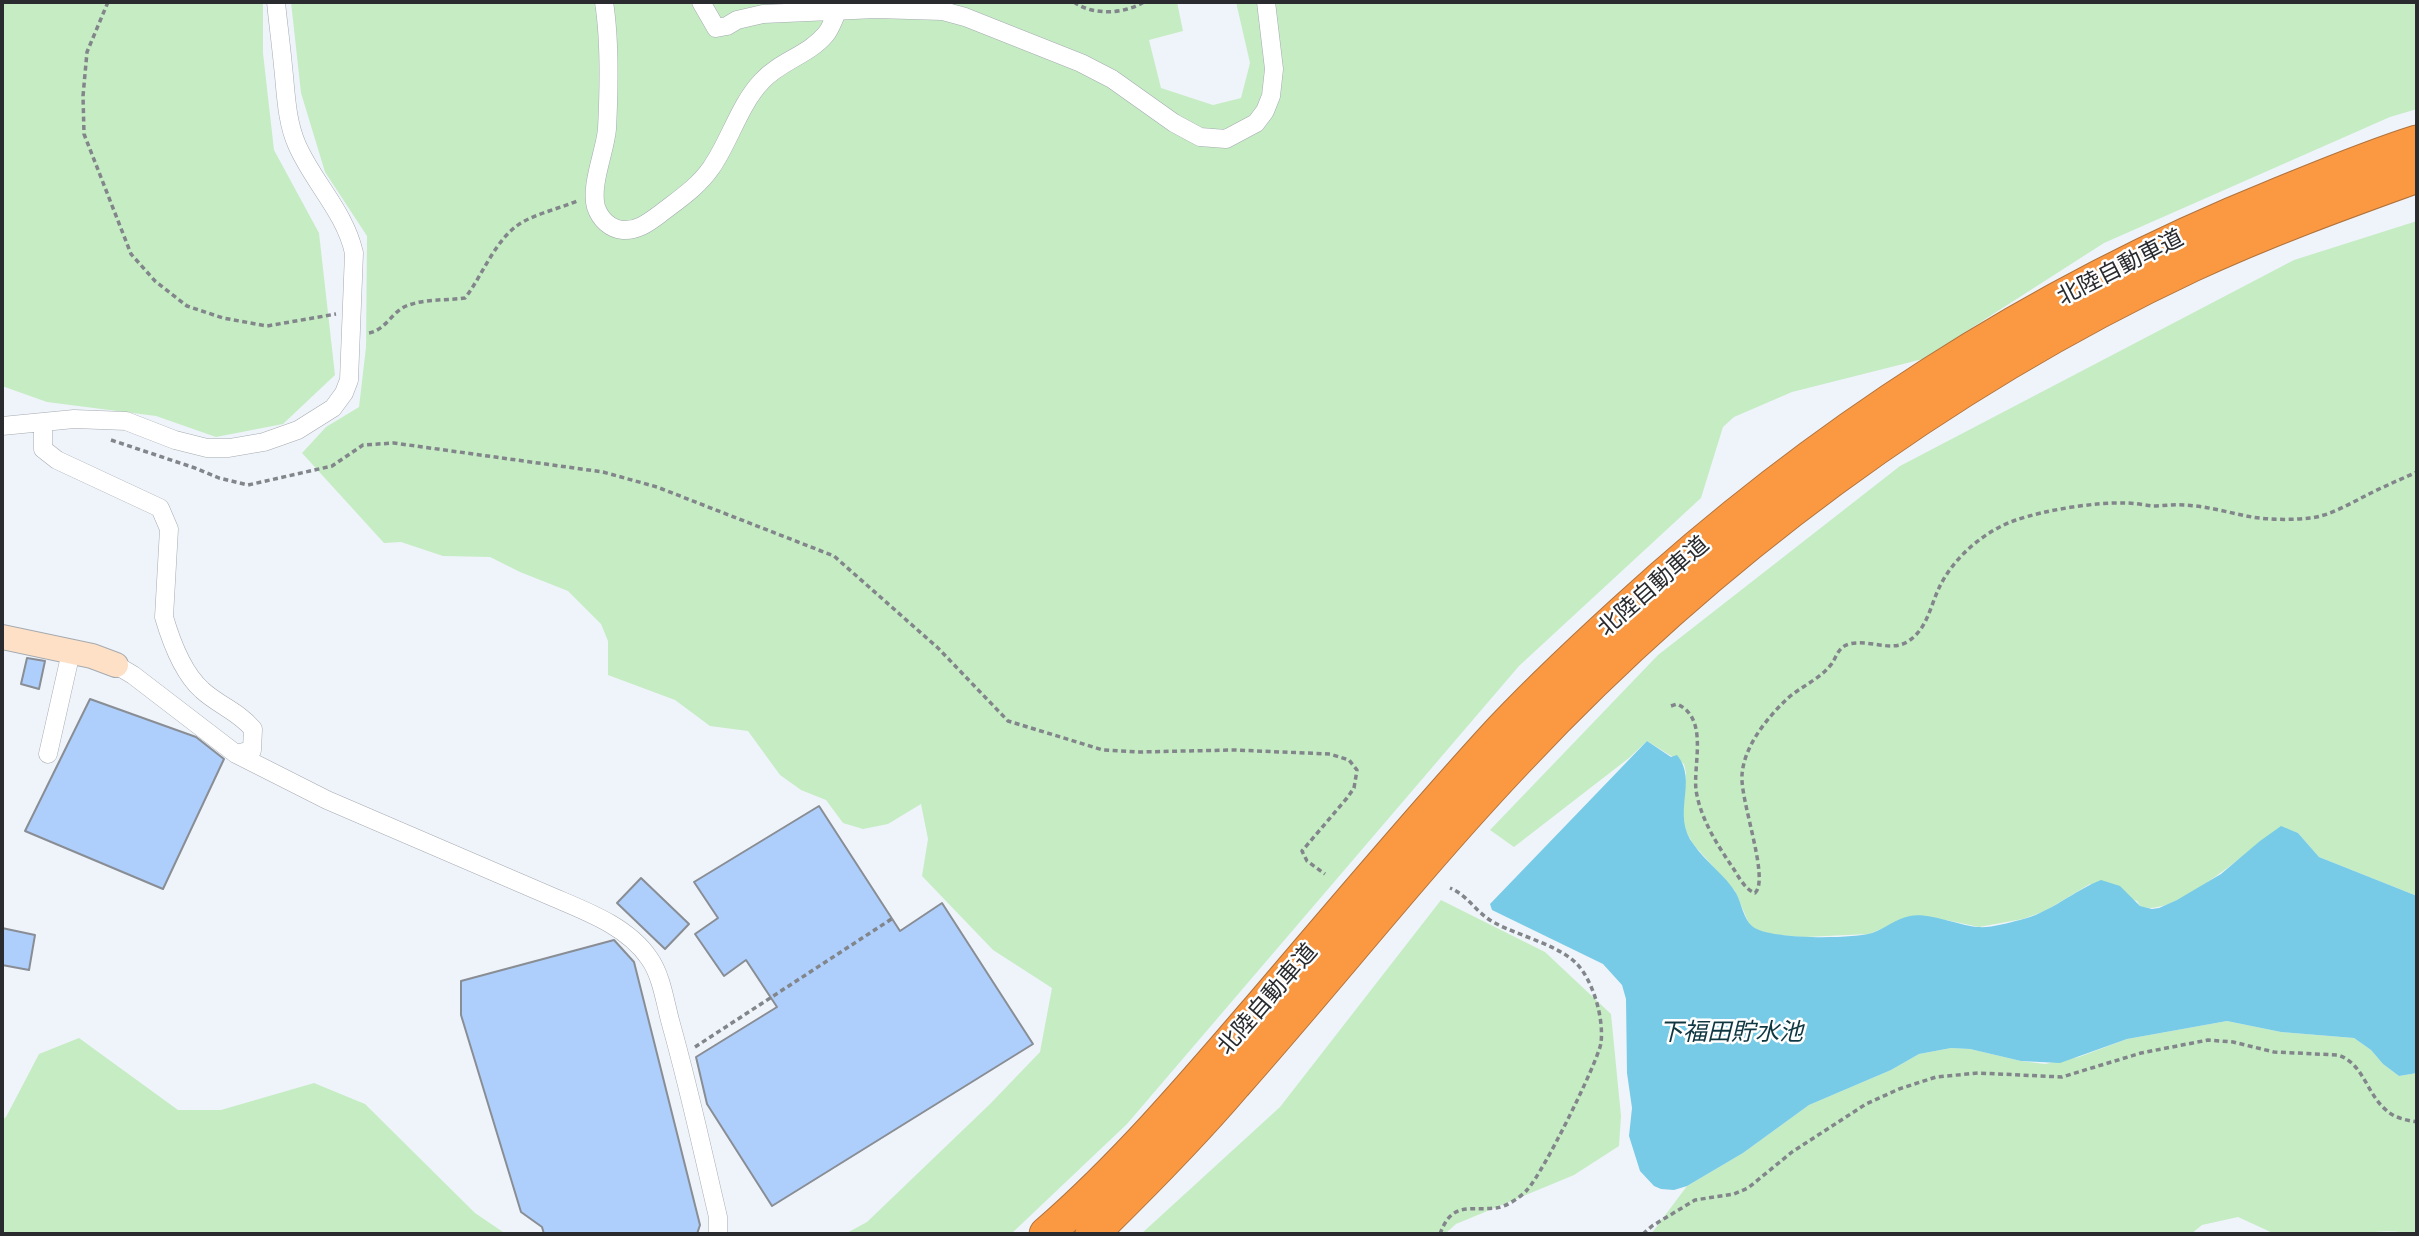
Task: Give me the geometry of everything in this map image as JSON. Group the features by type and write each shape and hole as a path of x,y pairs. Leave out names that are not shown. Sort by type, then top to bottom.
{"highway":[{"name":"北陸自動車道","path":"1046,1234 1131,1152 1208,1067 1493,738 1567,663 1657,580 1744,508 1836,437 1902,392 1987,338 2073,290 2163,243 2329,174 2417,142"},
{"name":"北陸自動車道","path":"1092,1234 1156,1171 1234,1086 1519,757 1631,647 1766,531 1923,416 2094,315 2205,260 2342,203 2417,176"}],"street":[{"path":"2,426 74,419 126,421 175,440 207,448 229,448 264,442 298,430 333,408 344,393 349,380 354,253 351,239 332,202 305,163 295,141 287,112 276,2"},
{"path":"604,2 607,130 595,194 603,221 614,228 635,229 648,223 700,181 712,167 730,130 760,82 778,66 826,34 838,10"},
{"path":"701,2 716,28 764,14 838,10 943,11 965,17 1081,63 1112,79 1160,115 1200,137 1226,139 1256,123 1271,96 1274,69 1266,2"},
{"path":"43,422 43,449 50,455 160,508 169,529 164,617 168,630 186,669 201,690 243,716 254,729 252,750 236,754"},
{"path":"2,636 92,656 116,665 236,754 327,800 592,914 625,933 650,959 658,977 718,1217 718,1234"},
{"path":"48,754 71,652"}],"path":[{"path":"108,2 87,52 83,134 131,254 155,281 187,306 223,318 267,326 352,311"},
{"path":"1074,2 1082,8 1102,12 1117,11 1144,2"},
{"path":"352,333 373,333 401,309 418,302 465,298 502,242 517,225 536,215 595,194"},
{"path":"108,439 136,446 219,478 248,485 332,466 363,445 394,443 603,472 657,487 834,556 938,648 1008,721 1103,750 1234,750 1331,754 1349,760 1357,770 1354,788 1302,851 1307,860 1325,874"},
{"path":"1671,706 1677,704 1683,707 1696,732 1696,790 1705,821 1717,845 1745,886 1755,893 1759,890 1761,879 1759,860 1745,807 1742,773 1751,748 1766,720 1790,696 1831,666 1836,653 1849,645 1892,646 1906,643 1919,633 1950,568 1998,528 2015,520 2062,509 2124,503 2184,505 2254,518 2314,518 2417,472"},
{"path":"1440,1234 1451,1214 1465,1208 1499,1208 1528,1189 1596,1061 1601,1040 1593,993 1588,979 1575,962 1495,923 1478,912 1462,893 1450,888"},
{"path":"680,1057 893,918"},
{"path":"1643,1234 1695,1200 1734,1194 1748,1188 1791,1152 1866,1104 1899,1089 1936,1077 1978,1073 2062,1077 2141,1054 2208,1040 2232,1042 2274,1052 2338,1055 2348,1058 2385,1110 2394,1116 2417,1122"}],"green space":[{"path":"2,2 263,2 263,53 274,150 319,233 335,375 283,424 216,437 156,416 47,402 2,386"},
{"path":"291,2 1177,2 1183,31 1149,40 1161,88 1213,105 1241,98 1250,63 1236,2 2417,2 2417,109 2390,117 2104,243 1923,359 1792,392 1734,417 1723,427 1701,498 1519,666 1127,1124 1011,1234 845,1234 867,1222 1040,1052 1052,988 993,950 922,876 928,839 921,804 888,824 863,829 843,823 826,800 801,790 780,775 748,731 710,726 675,700 608,675 608,641 601,624 568,591 490,557 443,556 401,542 384,543 302,453 326,427 359,407 366,347 367,236 325,172 301,93"},
{"path":"2417,221 2417,896 2319,857 2298,833 2281,827 2192,892 2172,903 2154,908 2140,906 2137,901 2090,884 2045,911 2023,919 1979,927 1946,920 1886,927 1869,934 1805,937 1766,934 1750,926 1735,891 1693,844 1686,831 1682,816 1686,773 1684,764 1647,741 1514,847 1490,830 1658,655 1900,466 2294,260"},
{"path":"1441,900 1545,952 1611,1014 1621,1116 1619,1146 1574,1175 1456,1224 1445,1234 1141,1234 1280,1107"},
{"path":"2227,1021 2281,1032 2354,1038 2399,1076 2417,1073 2417,1234 2386,1231 2368,1234 2275,1234 2238,1217 2202,1225 2191,1234 1651,1234 1687,1186 1743,1153 1809,1105 1891,1070 1919,1054 1951,1048 1970,1049 2045,1064 2079,1057 2127,1039"},
{"path":"79,1038 178,1110 221,1110 314,1083 365,1104 475,1213 506,1234 2,1234 2,1120 39,1054"}],"water":[{"name":"下福田貯水池","path":"1647,741 1671,757 1677,755 1683,765 1686,776 1684,822 1694,845 1732,886 1749,923 1761,931 1774,934 1810,937 1862,935 1877,931 1905,917 1918,915 1970,926 1994,926 2031,917 2101,880 2120,886 2140,906 2159,908 2221,874 2281,826 2298,833 2319,857 2417,896 2417,1073 2399,1076 2354,1038 2281,1032 2227,1021 2127,1039 2060,1063 2021,1061 1970,1049 1951,1048 1919,1054 1891,1070 1809,1105 1743,1153 1687,1186 1674,1190 1654,1186 1640,1171 1629,1136 1632,1108 1627,1073 1626,999 1622,985 1603,964 1492,910 1490,904"}],"building":[{"path":"27,658 45,661 39,689 21,684"},
{"path":"90,699 196,737 224,759 163,889 25,831"},
{"path":"819,806 900,931 942,903 1033,1044 772,1206 707,1104 696,1057 777,1007 746,960 724,976 695,934 718,918 694,882"},
{"path":"641,878 689,924 665,949 617,903"},
{"path":"2,928 35,935 29,970 2,965"},
{"path":"614,940 634,962 700,1225 697,1234 544,1234 542,1227 521,1212 461,1015 461,981"}]}
